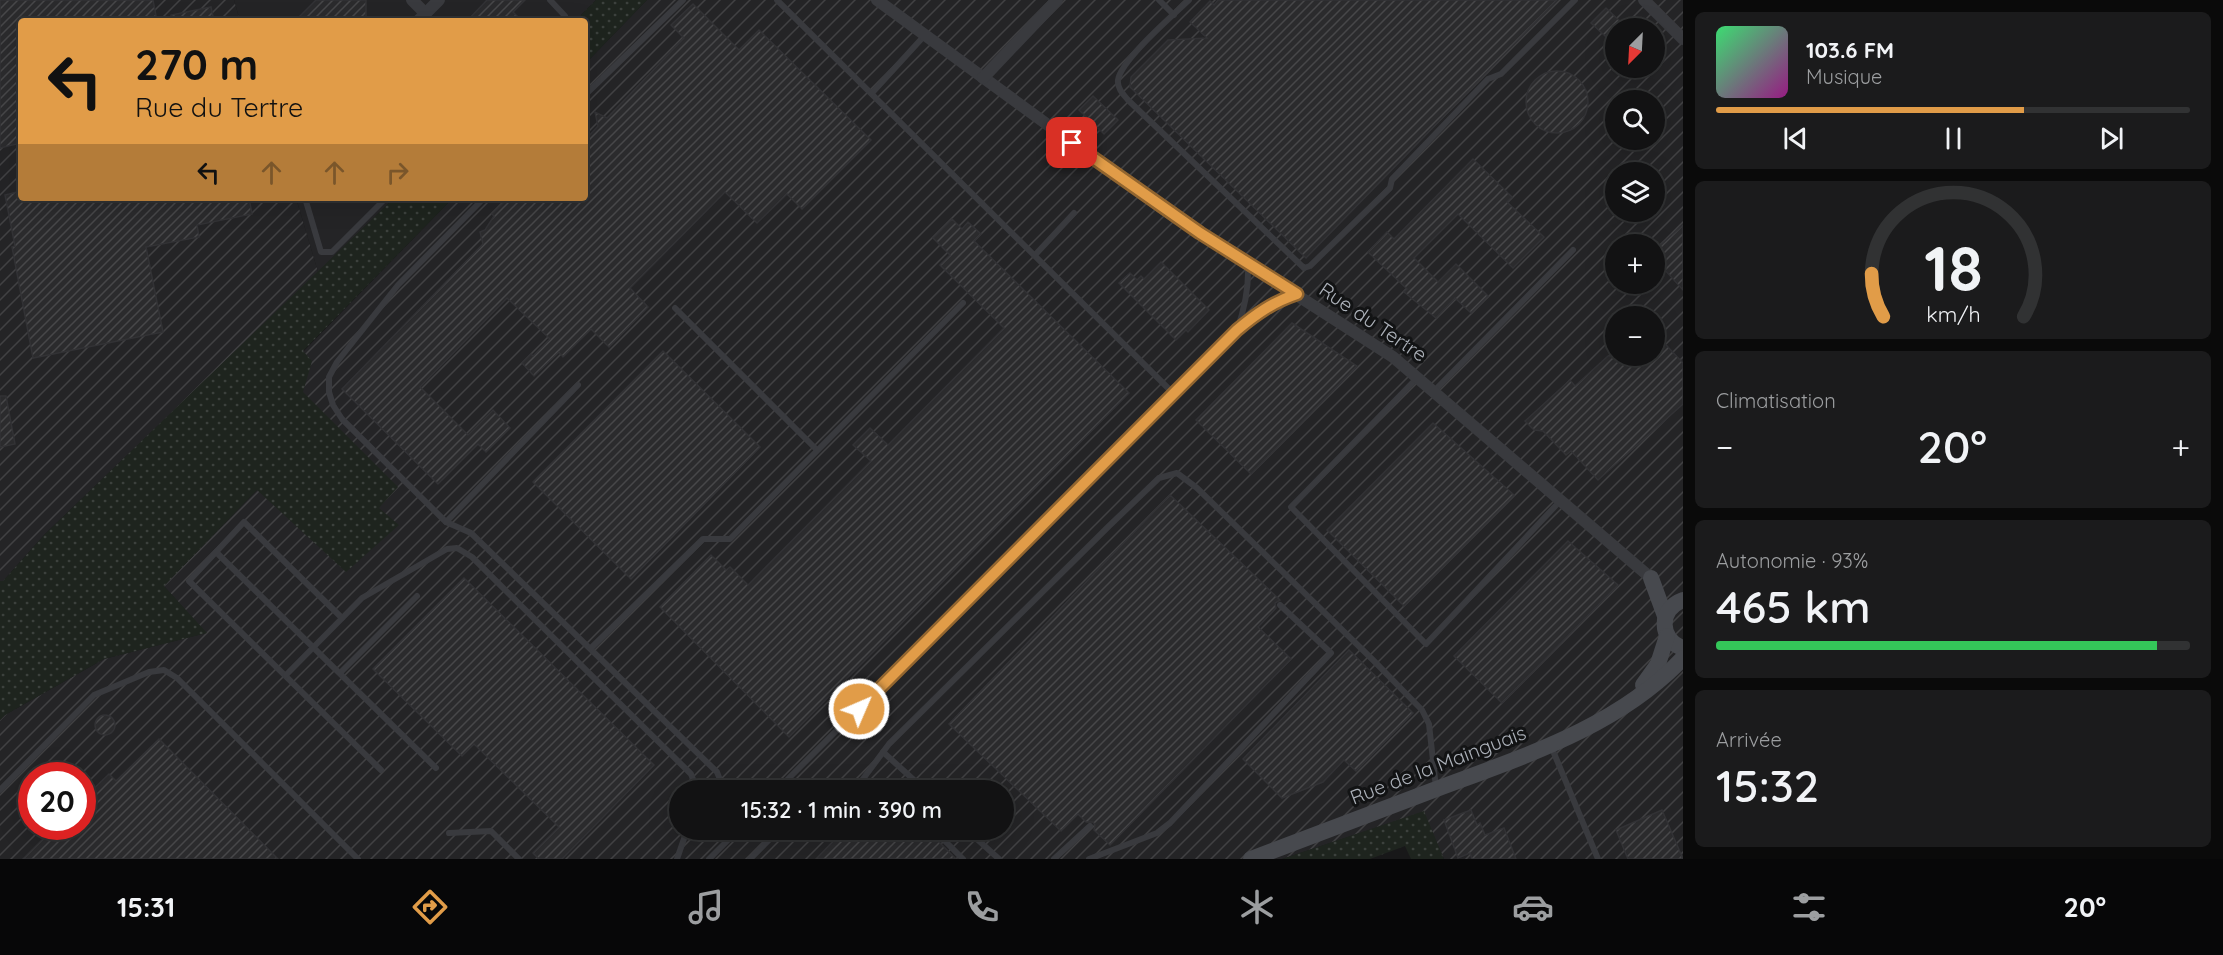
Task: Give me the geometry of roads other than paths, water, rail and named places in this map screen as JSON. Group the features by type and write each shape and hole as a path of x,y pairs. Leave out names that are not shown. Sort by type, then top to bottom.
{"street":[{"path":"412,0 422,17 439,0"},
{"name":"Rue du Tertre","path":"877,0 1163,209 1393,357 1435,390 1651,578"},
{"path":"982,78 1057,0"},
{"path":"1644,0 1683,39"},
{"path":"1651,578 1683,599 1674,605 1665,616"},
{"path":"1651,578 1665,616 1667,636 1677,646 1683,648"},
{"name":"Rue de la Mainguais","path":"1634,699 1658,664 1667,636"},
{"name":"Rue de la Mainguais","path":"1251,859 1551,744 1597,723 1668,674 1683,658"}],"lane":[{"path":"549,0 565,16"},
{"path":"588,92 683,0"},
{"path":"777,0 1173,393"},
{"path":"1159,0 1174,15"},
{"path":"1189,0 1127,62 1118,81 1120,90 1304,268 1310,266 1390,188 1392,179 1488,79 1501,74 1575,0"},
{"path":"872,93 925,35"},
{"path":"306,201 321,252 332,252 383,201"},
{"path":"481,201 398,285 337,362 329,377 329,392 333,405 342,418 446,522 471,533 717,772 720,780"},
{"path":"1035,255 1074,213"},
{"path":"1435,390 1573,250"},
{"path":"1237,330 1249,286 1248,264"},
{"path":"787,780 1237,330 1258,312 1278,300 1297,294"},
{"path":"591,648 703,539 730,539 963,303"},
{"path":"675,308 818,450"},
{"path":"1418,376 1291,507 1426,644 1561,500"},
{"path":"446,522 578,385"},
{"path":"863,780 889,744 1159,478 1177,473 1197,488 1316,603 1422,710 1429,724 1436,789"},
{"path":"342,618 244,522 189,581 381,770"},
{"path":"286,675 362,598 447,549 457,548 463,550 691,774 693,780"},
{"path":"216,552 436,768"},
{"path":"340,673 417,596"},
{"path":"1089,859 1157,833 1170,823 1331,653 1280,605"},
{"path":"0,790 94,695 149,672 164,670 177,678 358,859"},
{"path":"1551,744 1598,859"},
{"path":"883,752 914,780"},
{"path":"1054,859 1090,826"},
{"path":"449,833 491,831 519,859"},
{"path":"677,859 684,840"},
{"path":"709,859 728,840"},
{"path":"750,859 769,840"},
{"path":"944,840 963,859"},
{"path":"978,840 999,859"}]}
